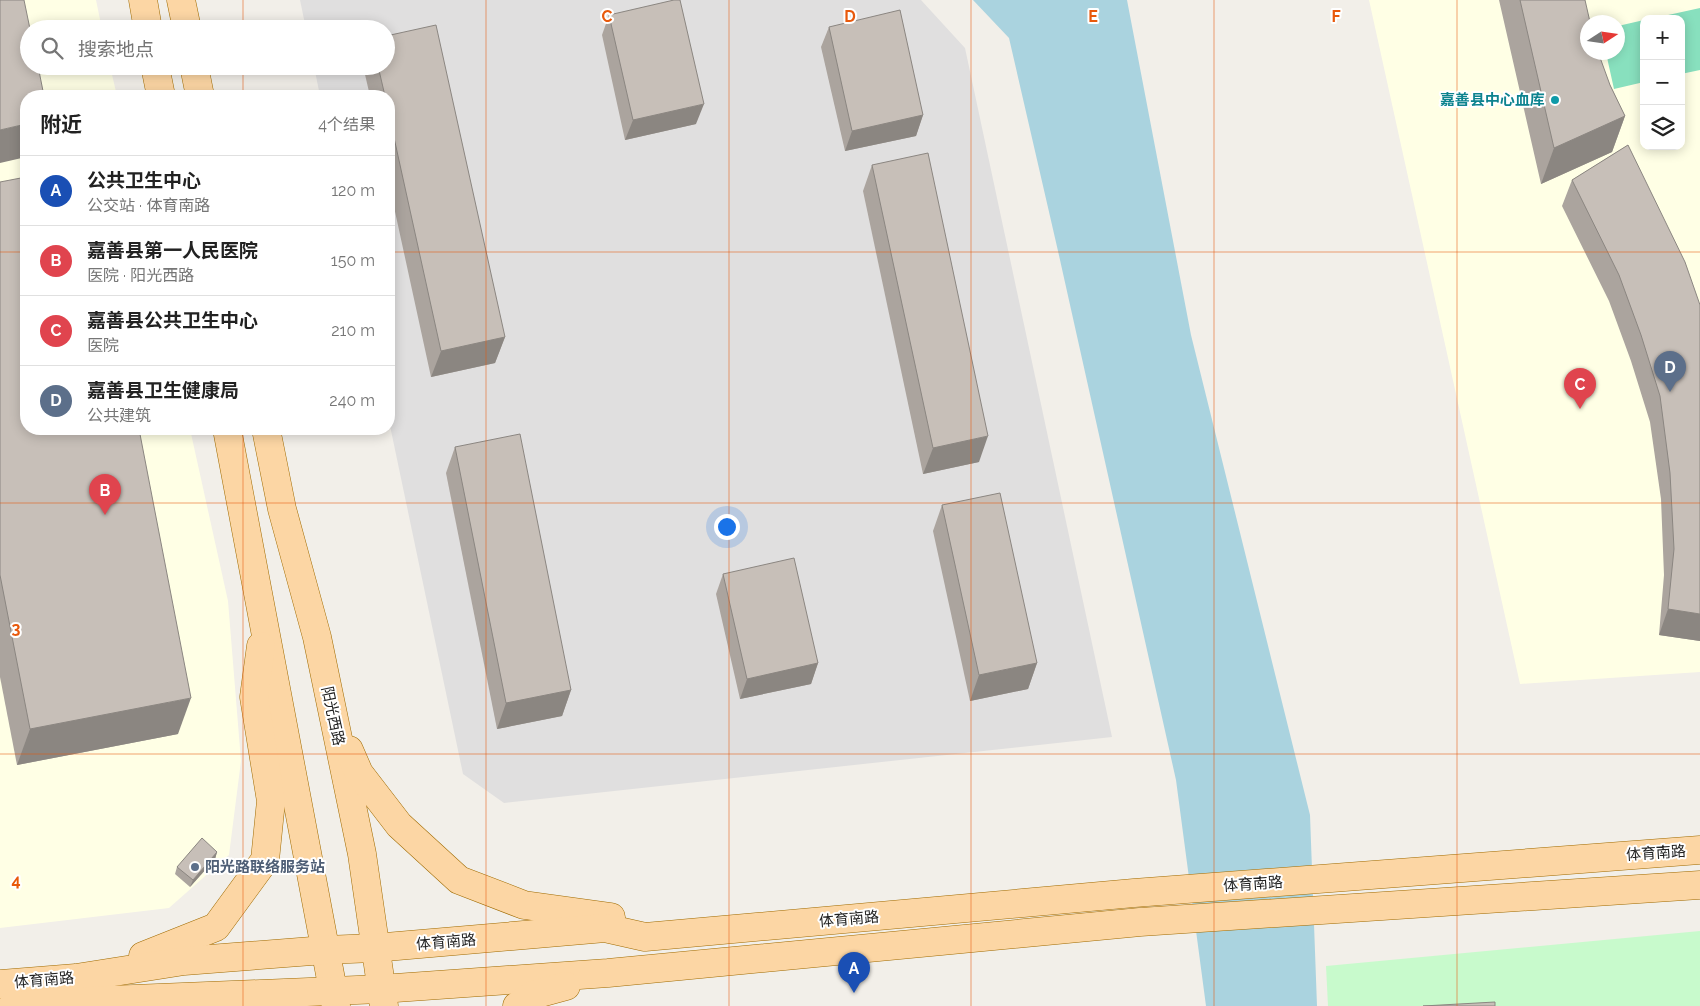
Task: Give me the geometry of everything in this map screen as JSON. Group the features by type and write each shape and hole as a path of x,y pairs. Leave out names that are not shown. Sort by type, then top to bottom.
{"main road":[{"path":"142,0 146,20"},
{"path":"181,0 185,20"},
{"path":"157,75 160,90"},
{"path":"196,75 199,90"},
{"path":"228,435 334,999"},
{"name":"阳光西路","path":"267,435 282,509 317,637 362,854 382,998"},
{"path":"98,975 216,927 265,860 270,801 254,696 264,622"},
{"path":"330,704 359,773 400,825 459,880 524,905 608,916 664,935"},
{"name":"体育南路","path":"0,984 76,978 184,961 374,948 605,928 645,937 1134,893 1700,850"},
{"name":"体育南路","path":"15,1006 109,1000 382,998 608,973 1140,922 1700,885"},
{"path":"517,1006 534,995 608,973"}],"shaded area":[{"path":"0,0 96,0 100,20 20,20 20,75 112,75 116,90 20,90 20,435 191,435 228,601 241,761 229,855 169,908 0,928"},
{"path":"300,0 921,0 965,48 1112,737 504,803 463,774 392,435 395,435 395,90 319,90 316,75 395,75 395,20 304,20"},
{"path":"1369,0 1700,0 1700,672 1520,684"}],"green space":[{"path":"1700,8 1700,70 1685,73 1685,15 1668,15"},
{"path":"1640,21 1640,83 1614,89 1608,60 1625,60 1625,24"},
{"path":"1700,931 1700,1006 1328,1006 1326,966"}],"water":[{"path":"973,0 1127,0 1191,335 1310,815 1317,1006 1206,1006 1176,780 1009,38"}],"building":[{"path":"0,0 24,0 28,20 20,20 20,75 40,75 43,90 20,90 20,125 0,130"},
{"path":"680,0 704,104 633,120 609,15"},
{"path":"1520,0 1585,0 1588,15 1580,15 1580,60 1601,60 1610,85 1625,116 1554,148"},
{"path":"900,10 923,115 852,131 829,27"},
{"path":"436,25 505,337 441,351 395,142 395,90 384,90 380,75 395,75 395,34"},
{"path":"1628,145 1685,262 1700,305 1700,614 1668,609 1674,549 1670,473 1660,396 1641,335 1619,275 1572,180"},
{"path":"928,153 988,436 933,448 872,165"},
{"path":"20,178 20,435 140,435 191,698 30,729 0,575 0,182"},
{"path":"520,434 571,690 506,703 455,447"},
{"path":"1000,493 1037,663 979,675 942,505"},
{"path":"794,558 818,663 747,679 723,574"},
{"name":"阳光路联络服务站","path":"202,838 217,852 193,880 177,867"},
{"path":"1495,1002 1495,1006 1423,1006"}],"place":[{"name":"嘉善县中心血库","path":"1555,100"},
{"name":"嘉善县卫生健康局","path":"1670,392"},
{"name":"嘉善县公共卫生中心","path":"1580,409"},
{"name":"嘉善县第一人民医院","path":"105,515"},
{"name":"阳光路联络服务站","path":"195,867"},
{"name":"公共卫生中心","path":"854,993"}]}
